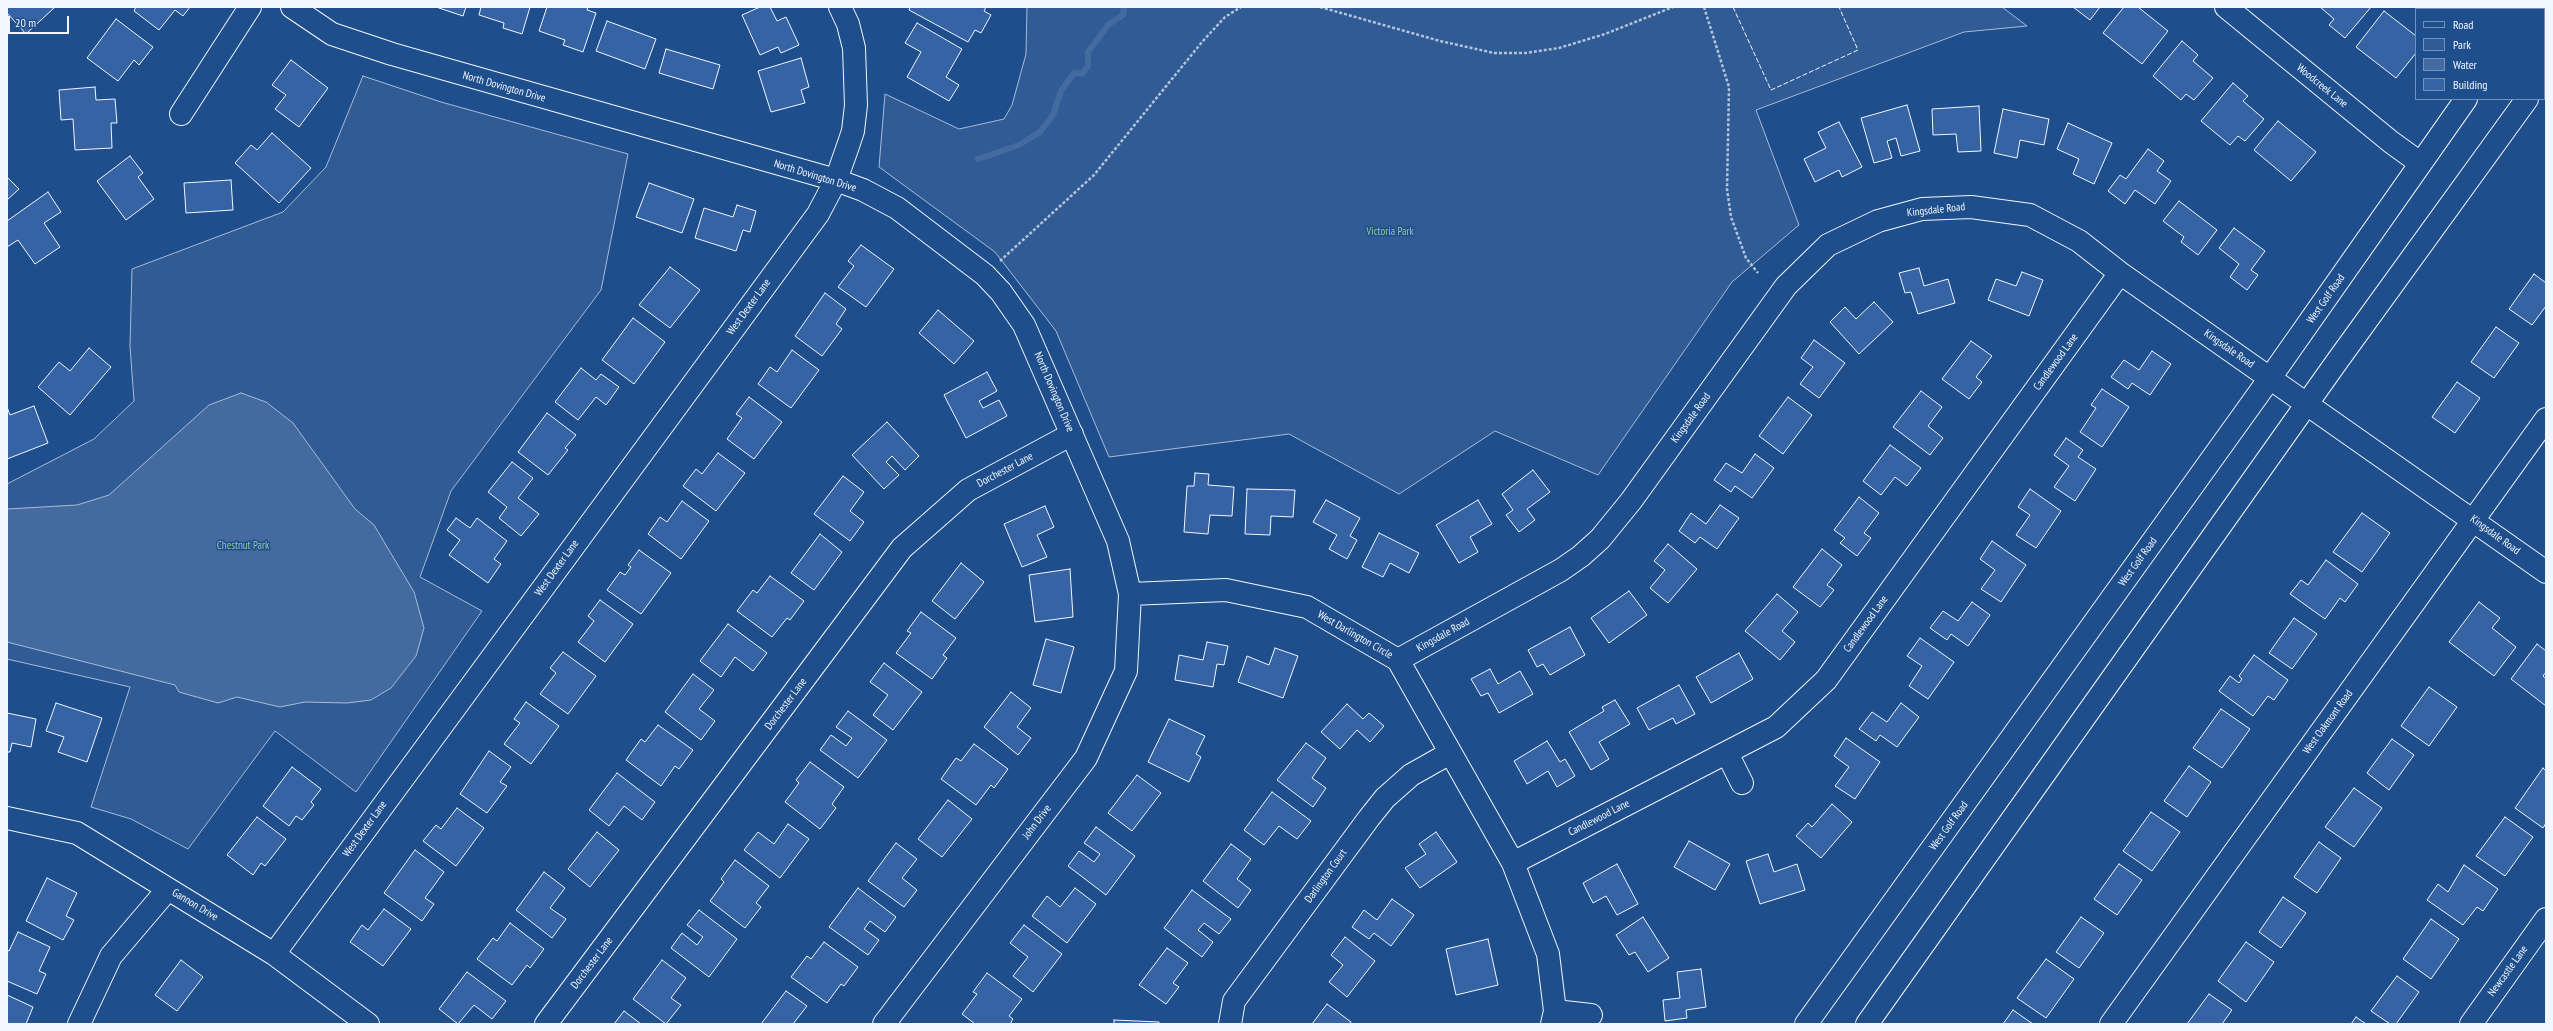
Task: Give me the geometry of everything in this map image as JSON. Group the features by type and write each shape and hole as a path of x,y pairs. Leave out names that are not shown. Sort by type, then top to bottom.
{"street":[{"path":"181,114 250,7"},
{"name":"North Dovington Drive","path":"292,7 332,34 392,54 836,180 863,190 897,208 985,275 1001,292 1024,326 1118,541 1130,594"},
{"name":"West Dexter Lane","path":"274,954 818,214 836,180 853,130 856,105 854,48 848,24 840,7"},
{"name":"Woodcreek Lane","path":"2226,7 2391,142 2420,163"},
{"name":"West Golf Road","path":"1806,1024 2270,378 2465,100"},
{"path":"1867,1024 2307,404 2526,100"},
{"name":"Kingsdale Road","path":"1398,660 1561,570 1600,539 1631,501 1786,286 1828,245 1897,214 1922,209 1971,207 2030,215 2079,241 2120,273 2546,572"},
{"name":"Candlewood Lane","path":"1513,863 1776,727 1826,680 2120,273"},
{"name":"West Oakmont Road","path":"2111,1024 2546,419"},
{"name":"Dorchester Lane","path":"546,1024 902,548 968,490 1072,434"},
{"name":"West Darlington Circle","path":"1130,594 1226,590 1307,607 1398,660 1513,863 1548,954 1553,1017"},
{"name":"John Drive","path":"884,1024 1086,758 1126,671 1130,594"},
{"name":"Darlington Court","path":"1230,1024 1234,1001 1385,798 1411,775 1450,753"},
{"path":"1726,753 1742,783"},
{"name":"Gannon Drive","path":"7,818 77,833 274,954 368,1024"},
{"path":"79,1024 111,956 168,889"},
{"name":"Newcastle Lane","path":"2471,1024 2546,919"},
{"path":"1553,1017 1591,1014"}],"path":[{"path":"985,275 1094,174 1202,42 1225,17 1241,7"},
{"path":"1320,7 1440,41 1494,53 1526,53 1559,48 1598,36 1673,7"},
{"path":"1704,7 1729,87 1727,189 1731,217 1746,258 1758,273"}],"green space":[{"name":"Victoria Park","path":"1027,7 2002,7 2027,26 1964,32 1756,110 1799,225 1732,282 1598,475 1495,431 1399,494 1289,434 1109,457 1056,331 995,252 879,167 885,94 959,129 1004,119 1012,105 1026,54"},
{"name":"Chestnut Park","path":"363,76 441,102 628,154 601,290 451,491 420,577 482,611 356,792 275,731 188,849 131,819 91,807 130,687 7,659 7,484 94,439 134,401 130,346 132,269 283,212 326,167"}],"water":[{"path":"241,393 266,402 293,423 355,509 374,525 414,592 424,628 416,656 391,688 371,700 347,703 305,702 280,707 237,697 218,703 179,692 175,685 7,642 7,509 77,505 109,495 209,405"}],"building":[{"path":"7,7 55,7 26,34 7,13"},
{"path":"136,7 190,7 183,16 175,10 159,30 134,11"},
{"path":"436,7 466,7 463,16"},
{"path":"481,7 530,7 522,34 503,28 504,23 479,15"},
{"path":"547,7 588,7 587,10 596,13 583,52 563,45 565,40 539,31"},
{"path":"760,7 770,7 777,21 786,17 799,45 781,53 778,47 760,55 742,15"},
{"path":"910,7 986,7 984,11 991,15 981,33 975,30 968,42 909,10"},
{"path":"2073,7 2100,7 2090,20"},
{"path":"2124,7 2138,7 2168,31 2142,64 2103,33"},
{"path":"2320,7 2371,7 2345,38 2329,25 2334,19"},
{"path":"2384,11 2415,35 2415,54 2396,78 2356,47"},
{"path":"116,19 153,47 139,65 134,60 118,81 87,58"},
{"path":"607,21 656,39 645,69 596,51"},
{"path":"917,23 962,49 946,77 959,85 949,101 907,77 921,52 905,43"},
{"path":"2182,41 2198,55 2193,61 2213,78 2194,100 2186,94 2181,100 2153,76"},
{"path":"666,49 720,65 713,89 659,73"},
{"path":"801,58 809,87 801,90 805,103 771,112 758,71"},
{"path":"291,60 328,88 299,127 275,109 286,95 272,85"},
{"path":"2233,83 2248,96 2243,101 2264,119 2245,141 2238,136 2230,145 2201,121"},
{"path":"95,87 96,100 115,99 117,123 111,123 112,148 75,150 73,119 61,120 59,90"},
{"path":"1907,105 1920,151 1901,156 1896,138 1887,141 1892,158 1874,163 1861,118"},
{"path":"1979,106 1981,151 1958,152 1956,134 1933,135 1932,109"},
{"path":"2003,109 2049,119 2044,145 2020,140 2017,158 1994,153"},
{"path":"2278,121 2316,152 2291,181 2254,150"},
{"path":"1839,122 1862,167 1842,177 1839,170 1815,182 1804,159 1826,148 1818,132"},
{"path":"2068,123 2112,143 2094,184 2073,174 2079,159 2057,149"},
{"path":"272,133 311,168 279,203 235,163 251,145 257,150"},
{"path":"2148,149 2164,161 2157,171 2171,181 2155,204 2135,190 2125,204 2108,191 2120,175 2126,179"},
{"path":"130,156 143,173 138,177 154,199 126,220 97,181"},
{"path":"7,177 19,189 7,200"},
{"path":"231,180 233,210 186,213 184,183"},
{"path":"649,183 694,199 682,233 636,217"},
{"path":"48,192 61,212 44,223 60,247 35,264 18,240 7,247 7,221"},
{"path":"2179,201 2217,230 2198,255 2181,242 2184,237 2163,221"},
{"path":"737,205 756,211 750,232 743,230 736,251 695,238 704,208 733,217"},
{"path":"2234,228 2265,251 2251,270 2258,275 2247,290 2230,277 2239,264 2219,248"},
{"path":"861,245 894,269 866,307 838,287 854,266 848,261"},
{"path":"670,267 700,290 670,328 639,305"},
{"path":"1919,268 1924,286 1948,279 1955,303 1918,314 1911,292 1905,293 1899,273"},
{"path":"2022,272 2043,280 2029,316 1988,300 1996,279 2016,286"},
{"path":"2534,274 2546,283 2546,306 2532,325 2509,309"},
{"path":"825,293 846,309 836,324 842,329 822,356 795,336"},
{"path":"1874,302 1893,322 1859,354 1830,322 1845,307 1856,319"},
{"path":"938,310 974,341 954,364 919,333"},
{"path":"633,318 665,342 634,384 602,360"},
{"path":"2496,327 2519,343 2494,378 2471,362"},
{"path":"1814,340 1845,363 1819,398 1800,384 1813,367 1801,358"},
{"path":"1971,341 1992,356 1976,377 1982,382 1969,399 1942,379"},
{"path":"89,348 111,367 70,415 38,387 59,362 70,371"},
{"path":"792,350 819,370 791,408 758,384 770,367 777,372"},
{"path":"2152,351 2171,364 2150,395 2132,383 2128,389 2111,377 2124,360 2139,370"},
{"path":"581,368 596,380 601,374 619,387 606,405 596,397 578,420 555,402"},
{"path":"987,372 997,391 979,401 983,408 999,400 1007,416 966,438 944,395"},
{"path":"2457,382 2480,398 2455,433 2432,417"},
{"path":"2102,389 2129,407 2102,447 2080,432 2096,408 2091,405"},
{"path":"1921,391 1942,407 1928,426 1943,438 1930,455 1893,427"},
{"path":"749,397 782,422 754,459 727,439 742,418 736,414"},
{"path":"1788,397 1812,415 1783,454 1759,436"},
{"path":"34,406 48,443 7,459 7,407 10,415"},
{"path":"547,413 576,435 565,448 568,450 548,475 518,452"},
{"path":"887,422 919,456 905,470 892,456 886,462 899,475 884,489 852,455"},
{"path":"2066,438 2083,450 2078,457 2096,469 2075,501 2054,487 2069,466 2054,455"},
{"path":"1890,445 1921,468 1907,486 1895,477 1881,495 1863,481"},
{"path":"718,453 745,473 716,511 683,486 696,469 702,474"},
{"path":"1755,454 1774,468 1752,498 1735,486 1731,492 1714,480 1726,463 1742,473"},
{"path":"512,462 533,478 518,498 539,514 521,536 499,518 507,507 488,492"},
{"path":"1533,470 1550,492 1527,509 1535,520 1519,532 1506,515 1513,510 1502,494"},
{"path":"1195,473 1209,474 1208,485 1234,487 1232,516 1210,515 1208,534 1184,532 1187,486 1194,486"},
{"path":"843,476 864,492 850,511 864,522 850,541 814,514"},
{"path":"1247,489 1295,490 1293,517 1271,516 1270,535 1245,534"},
{"path":"2030,489 2061,511 2036,548 2016,535 2030,515 2018,507"},
{"path":"1859,497 1879,513 1864,533 1871,538 1857,556 1840,543 1845,538 1834,530"},
{"path":"1326,500 1360,518 1350,536 1357,540 1347,559 1329,549 1337,535 1313,522"},
{"path":"1478,500 1492,524 1470,537 1478,552 1459,563 1436,525"},
{"path":"682,501 709,521 681,559 648,534 660,517 667,522"},
{"path":"1720,505 1739,518 1717,549 1700,537 1695,543 1679,531 1691,513 1706,524"},
{"path":"1045,506 1054,527 1037,535 1047,557 1022,567 1004,524"},
{"path":"2362,513 2390,533 2362,572 2333,552"},
{"path":"456,518 470,528 477,518 507,541 494,559 501,564 488,583 449,555 460,540 447,530"},
{"path":"1379,533 1419,553 1409,573 1390,563 1383,577 1362,567"},
{"path":"820,534 842,552 814,590 791,573"},
{"path":"1992,541 2026,565 2001,602 1981,589 1995,570 1980,559"},
{"path":"1668,544 1697,569 1668,603 1650,588 1665,570 1654,561"},
{"path":"1822,549 1842,565 1827,585 1834,590 1820,607 1793,587"},
{"path":"639,550 671,573 641,614 607,590 620,572 625,575 631,567 628,565"},
{"path":"2326,560 2358,584 2345,602 2340,598 2325,619 2290,594 2301,580 2308,585"},
{"path":"961,563 984,582 955,619 932,601"},
{"path":"1070,569 1073,617 1035,622 1029,575"},
{"path":"770,576 804,601 790,620 787,618 772,637 737,611 753,590 757,593"},
{"path":"1629,591 1647,615 1609,643 1591,618"},
{"path":"1777,594 1798,612 1782,631 1795,642 1780,660 1745,631"},
{"path":"600,600 633,624 605,662 578,642 594,621 588,616"},
{"path":"1972,602 1990,615 1968,646 1951,634 1947,640 1930,628 1943,611 1958,621"},
{"path":"2479,602 2500,618 2492,628 2516,647 2494,676 2449,642"},
{"path":"921,612 956,638 943,655 947,658 932,679 896,653 911,633 907,631"},
{"path":"2294,618 2317,634 2292,669 2269,653"},
{"path":"728,624 767,653 753,671 735,657 721,677 700,661"},
{"path":"1570,627 1585,655 1550,675 1543,664 1537,667 1528,650"},
{"path":"1920,638 1954,662 1928,699 1909,686 1922,666 1907,656"},
{"path":"1046,639 1074,647 1061,693 1033,685"},
{"path":"1207,642 1228,646 1224,665 1217,664 1213,687 1175,680 1179,655 1203,660"},
{"path":"2537,644 2546,651 2546,672 2543,676 2546,679 2546,706 2511,679"},
{"path":"1275,648 1298,656 1283,698 1238,682 1247,656 1269,665"},
{"path":"563,652 596,676 568,714 540,694 556,673 550,668"},
{"path":"1739,653 1753,679 1711,703 1696,677"},
{"path":"2254,655 2288,680 2274,700 2268,696 2253,716 2219,691 2230,676 2239,683 2242,679 2239,676"},
{"path":"884,663 922,692 893,730 873,715 888,695 870,682"},
{"path":"1490,669 1498,684 1520,671 1533,694 1499,713 1488,693 1481,696 1471,679"},
{"path":"693,674 714,690 699,709 715,721 701,740 665,712"},
{"path":"1679,685 1695,714 1676,724 1673,718 1649,730 1637,708"},
{"path":"2429,687 2457,707 2429,746 2401,726"},
{"path":"1011,692 1031,708 1017,727 1031,738 1018,755 984,727"},
{"path":"1615,700 1630,724 1599,742 1609,759 1591,770 1569,732 1604,711 1602,707"},
{"path":"526,702 559,726 531,764 504,744 520,723 514,719"},
{"path":"56,703 102,718 87,762 58,752 64,737 46,731"},
{"path":"1901,703 1919,717 1897,747 1880,735 1876,741 1859,729 1872,712 1887,722"},
{"path":"1347,704 1363,719 1369,713 1384,726 1370,742 1357,730 1340,749 1321,732"},
{"path":"2221,709 2250,729 2222,768 2193,748"},
{"path":"848,711 887,740 858,778 820,750 831,735 846,746 852,738 836,727"},
{"path":"7,713 36,719 31,747 12,743 10,752 7,752"},
{"path":"1169,719 1205,736 1196,754 1201,757 1189,782 1148,762"},
{"path":"658,725 693,750 679,769 675,766 661,786 626,760 641,739 645,742"},
{"path":"1846,738 1880,762 1855,799 1835,786 1849,767 1834,756"},
{"path":"2392,739 2414,755 2389,790 2367,773"},
{"path":"1547,741 1560,762 1565,759 1575,776 1557,787 1548,771 1527,784 1514,761"},
{"path":"1306,743 1326,758 1312,778 1326,788 1313,807 1277,780"},
{"path":"974,744 1008,769 994,788 991,785 976,805 941,779 956,758 961,761"},
{"path":"489,751 511,767 500,782 507,786 487,813 460,794"},
{"path":"810,762 844,787 832,804 836,808 820,829 785,802 799,783 796,780"},
{"path":"2189,766 2211,782 2187,817 2164,801"},
{"path":"292,767 321,789 311,802 314,805 302,820 296,816 289,826 263,806"},
{"path":"2543,768 2546,771 2546,823 2543,828 2515,808"},
{"path":"617,773 655,802 642,820 624,806 609,826 589,810"},
{"path":"1137,775 1161,793 1132,831 1108,813"},
{"path":"2354,788 2382,808 2354,847 2325,827"},
{"path":"1272,792 1311,821 1297,839 1279,826 1264,845 1244,830"},
{"path":"948,800 972,819 942,857 918,839"},
{"path":"1832,804 1852,822 1821,858 1796,836 1808,823 1812,827"},
{"path":"457,808 484,828 456,866 423,841 436,825 441,829"},
{"path":"2151,812 2180,832 2152,871 2123,851"},
{"path":"257,817 286,839 265,866 261,863 253,875 227,855"},
{"path":"2505,817 2533,837 2505,876 2476,856"},
{"path":"788,824 809,839 780,878 744,850 758,832 774,844"},
{"path":"1096,827 1135,856 1106,895 1068,866 1079,851 1094,862 1100,854 1084,843"},
{"path":"597,832 619,850 590,887 568,869"},
{"path":"1436,832 1457,862 1420,888 1405,868 1426,854 1419,844"},
{"path":"1689,841 1730,864 1715,890 1674,867"},
{"path":"2319,842 2341,858 2317,893 2294,877"},
{"path":"896,843 917,859 902,878 917,890 904,907 868,881"},
{"path":"1231,844 1251,859 1237,879 1251,890 1238,908 1203,881"},
{"path":"415,850 444,872 425,898 434,904 422,921 384,893"},
{"path":"1768,854 1774,872 1797,864 1805,890 1760,904 1746,861"},
{"path":"735,860 769,886 756,903 761,907 745,928 710,901 724,882 721,879"},
{"path":"1617,864 1638,904 1617,915 1606,896 1593,903 1583,883"},
{"path":"2119,864 2142,880 2117,915 2094,899"},
{"path":"2464,865 2498,889 2483,911 2477,907 2463,925 2427,900 2438,884 2448,892"},
{"path":"544,872 565,888 550,908 566,919 552,938 516,910"},
{"path":"47,878 77,893 66,916 74,920 63,940 26,921"},
{"path":"858,888 896,917 885,932 870,921 864,929 879,940 868,955 829,927"},
{"path":"1075,888 1096,904 1067,943 1032,916 1047,896 1060,907"},
{"path":"1192,890 1231,919 1219,934 1204,923 1198,930 1213,942 1202,957 1164,928"},
{"path":"2283,897 2306,913 2281,948 2259,932"},
{"path":"1392,899 1414,915 1391,946 1374,933 1369,939 1352,927 1364,910 1377,920"},
{"path":"384,909 411,929 383,966 350,942 362,925 368,930"},
{"path":"699,910 737,939 709,977 671,948 682,933 697,945 703,937 687,925"},
{"path":"1643,917 1669,958 1648,972 1635,952 1629,955 1616,935"},
{"path":"2081,917 2104,933 2079,968 2056,952"},
{"path":"2431,919 2459,939 2431,979 2403,959"},
{"path":"510,923 544,949 530,968 527,965 512,985 477,959 493,938 497,941"},
{"path":"1024,925 1062,954 1033,992 1013,976 1028,957 1010,943"},
{"path":"18,932 50,947 39,971 46,974 37,994 7,981 7,950 9,951"},
{"path":"1345,937 1375,961 1347,997 1329,982 1343,965 1331,955"},
{"path":"1488,939 1498,985 1456,995 1446,949"},
{"path":"824,942 858,967 844,986 841,984 827,1003 791,977 807,956 811,959"},
{"path":"2246,942 2274,962 2246,1002 2218,981"},
{"path":"1167,948 1188,963 1173,983 1179,987 1166,1004 1139,985"},
{"path":"2046,959 2074,979 2046,1018 2017,998"},
{"path":"181,960 203,977 177,1011 155,995"},
{"path":"662,960 686,978 671,998 681,1005 666,1024 633,999"},
{"path":"1701,969 1706,1007 1686,1010 1687,1018 1665,1021 1663,1000 1680,998 1677,972"},
{"path":"467,972 506,1001 492,1019 474,1005 458,1024 439,1009"},
{"path":"987,973 1022,999 1009,1016 1013,1019 1010,1024 975,1024 962,1014 977,994 973,992"},
{"path":"2397,976 2419,992 2396,1024 2390,1024 2371,1011"},
{"path":"786,991 807,1006 793,1024 761,1024"},
{"path":"2209,994 2232,1010 2222,1024 2187,1024"},
{"path":"7,995 33,1007 26,1024 7,1024"},
{"path":"1327,1004 1351,1022 1350,1024 1312,1024"},
{"path":"2013,1010 2033,1024 2003,1024"},
{"path":"624,1011 641,1024 614,1024"},
{"path":"2356,1017 2366,1024 2351,1024"},
{"path":"1114,1020 1159,1022 1159,1024 1114,1024"}],"waterway":[{"path":"978,159 1019,145 1040,132 1053,115 1061,91 1074,73 1082,74 1088,66 1088,52 1109,24 1123,15 1124,7"}],"fence":[{"path":"1733,7 1771,90 1858,50 1839,7"}]}
